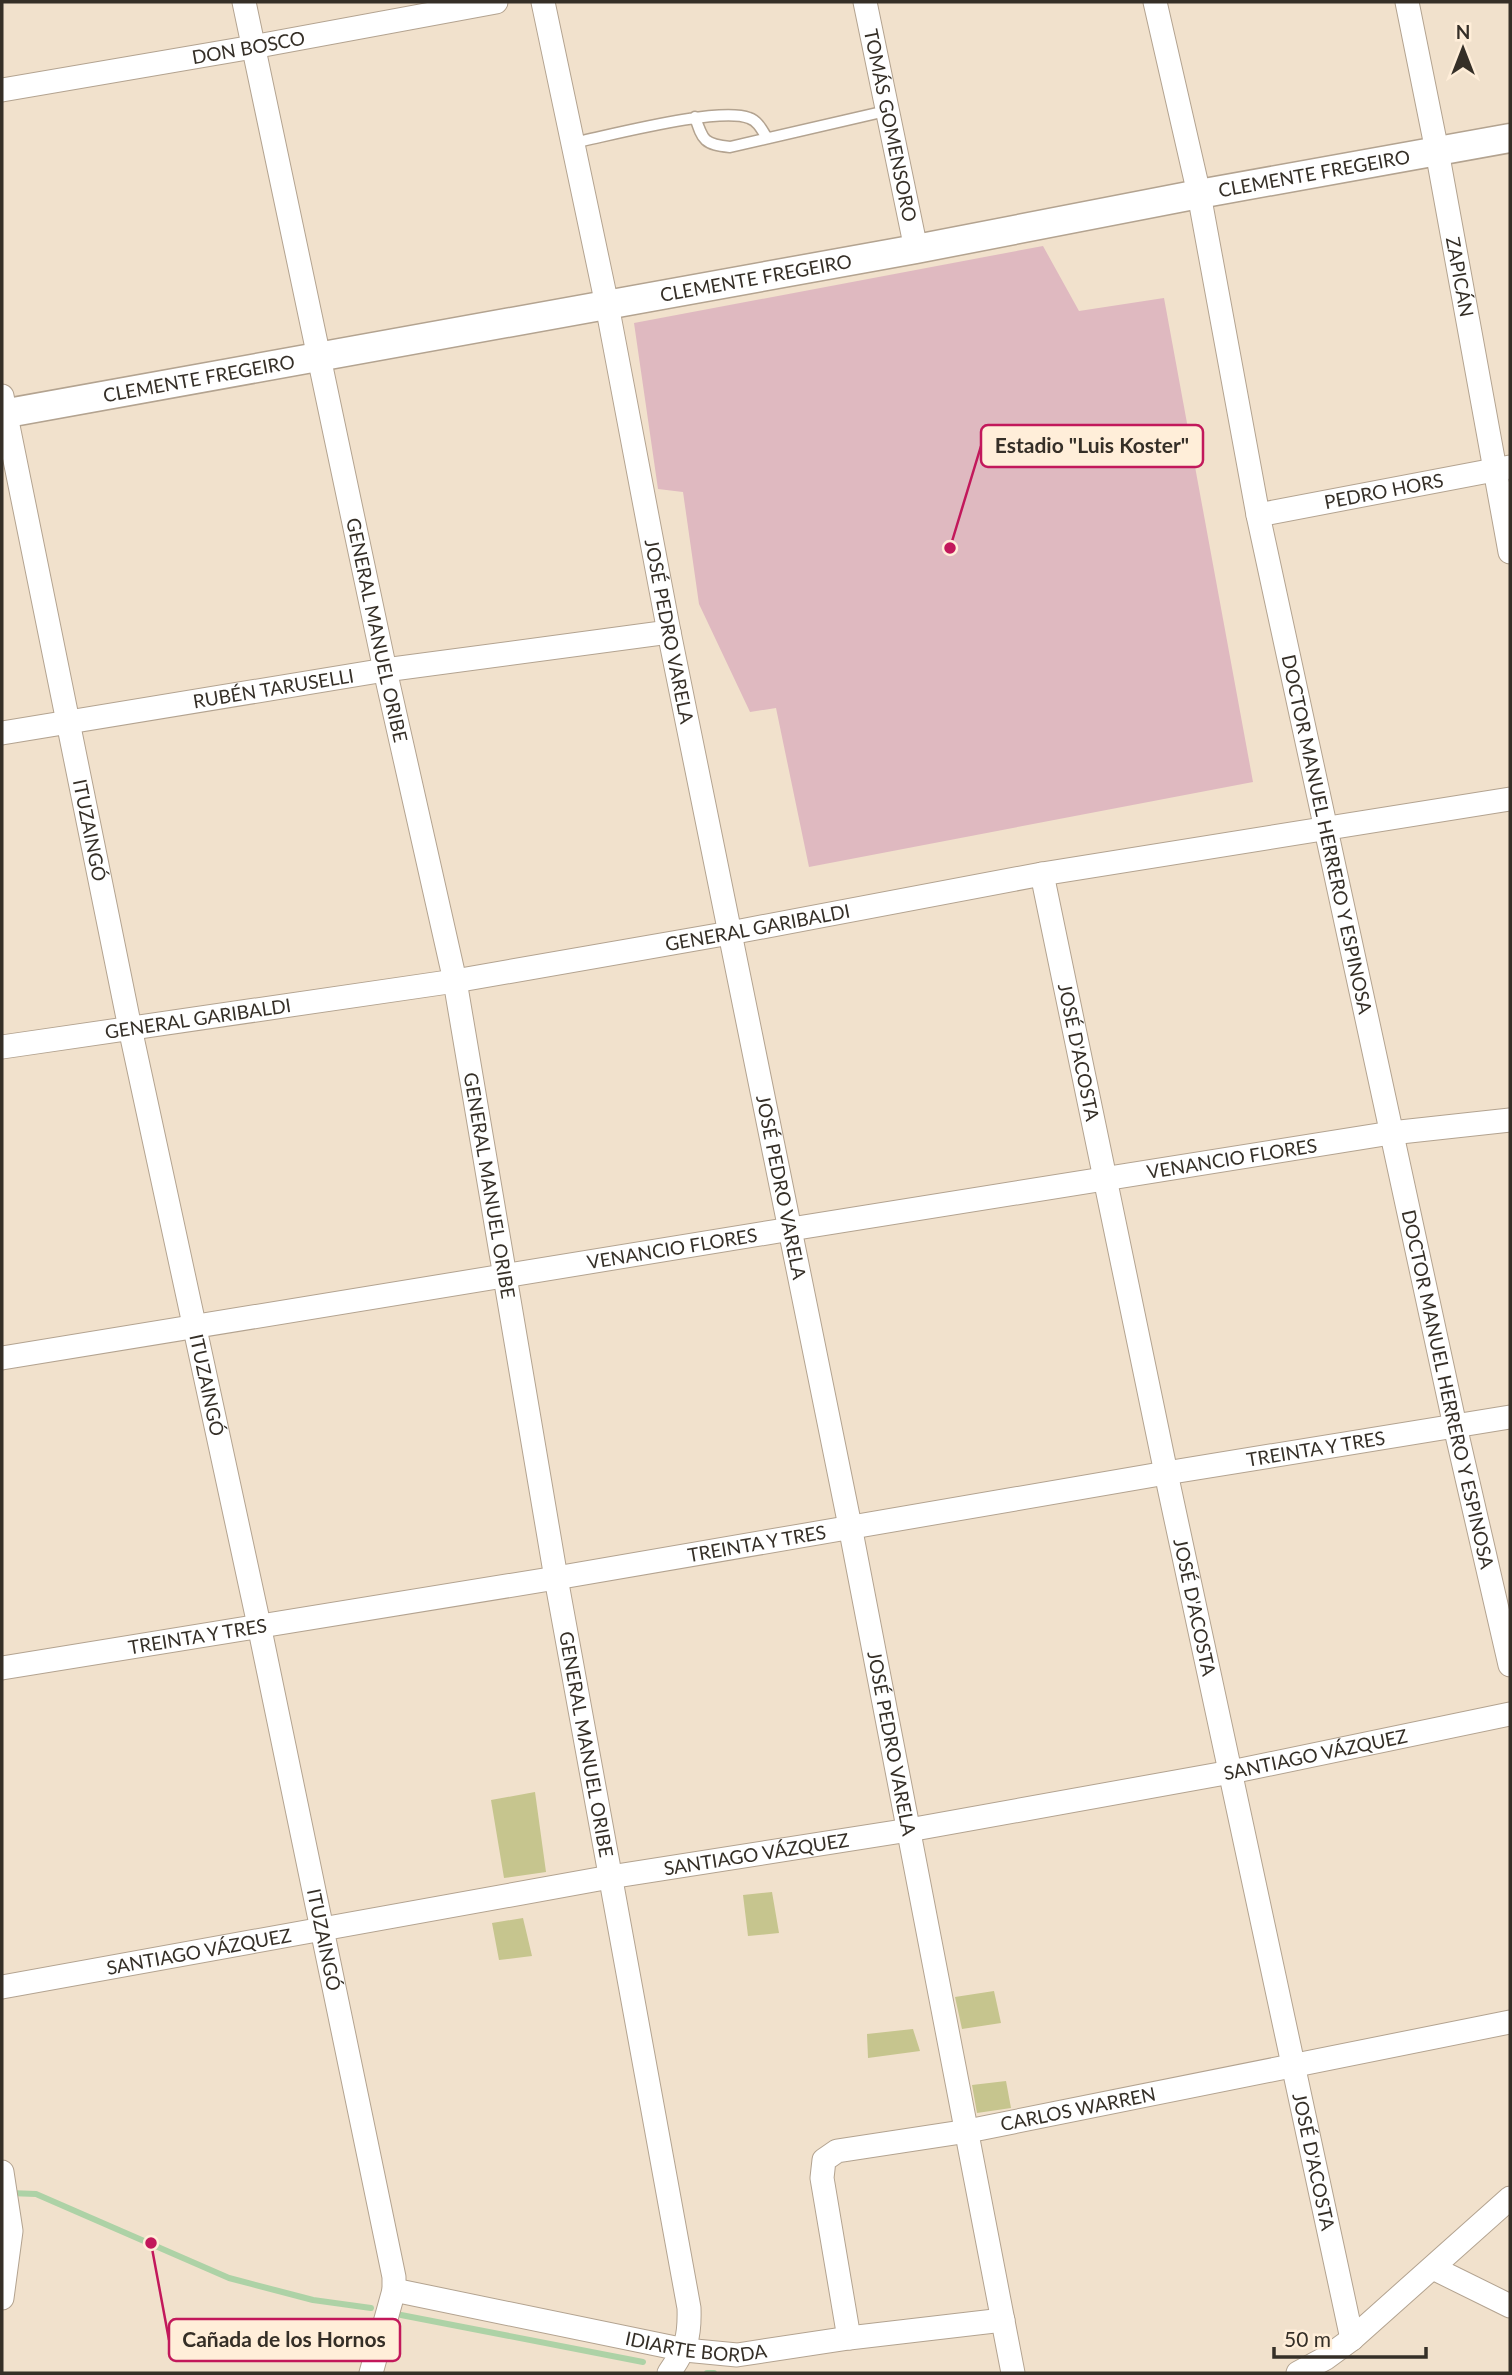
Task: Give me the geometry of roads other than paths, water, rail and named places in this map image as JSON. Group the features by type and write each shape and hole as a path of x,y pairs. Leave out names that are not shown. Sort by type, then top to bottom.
{"street":[{"name":"GENERAL MANUEL ORIBE","path":"244,2 385,670 455,981 556,1578 686,2289 690,2321 685,2350 668,2373"},
{"name":"DON BOSCO","path":"2,90 495,2"},
{"name":"JOSÉ PEDRO VARELA","path":"543,2 607,305 669,632 791,1228 1013,2373"},
{"name":"TOMÁS GOMENSORO","path":"865,2 916,249"},
{"name":"DOCTOR MANUEL HERRERO Y ESPINOSA","path":"1155,2 1199,194 1258,515 1455,1426 1510,1665"},
{"name":"ZAPICÁN","path":"1406,2 1503,468 1510,552"},
{"name":"CLEMENTE FREGEIRO","path":"3,407 320,356 607,305 1510,138"},
{"name":"ITUZAINGÓ","path":"3,407 130,1028 259,1625 394,2277 394,2290 371,2373"},
{"name":"PEDRO HORS","path":"1258,515 1503,468"},
{"name":"RUBÉN TARUSELLI","path":"2,733 385,670 669,632"},
{"name":"GENERAL GARIBALDI","path":"2,1047 455,981 1042,874 1510,799"},
{"name":"JOSÉ D'ACOSTA","path":"1042,874 1166,1473 1352,2339"},
{"name":"VENANCIO FLORES","path":"2,1358 791,1228 1391,1133 1510,1121"},
{"name":"TREINTA Y TRES","path":"2,1668 556,1578 1510,1417"},
{"name":"SANTIAGO VÁZQUEZ","path":"2,1987 610,1877 909,1830 1231,1772 1510,1714"},
{"name":"CARLOS WARREN","path":"849,2338 822,2178 824,2160 837,2151 968,2131 1510,2022"},
{"path":"2,2174 10,2216 11,2246 2,2298"},
{"path":"1298,2373 1326,2358 1352,2339 1510,2198"},
{"path":"1433,2268 1510,2306"},
{"name":"IDIARTE BORDA","path":"394,2290 685,2350 737,2354 1003,2320"}],"lane":[{"path":"695,117 703,139 712,145 730,147 886,111"},
{"path":"572,143 695,117 748,117 757,123 767,138"}],"waterway":[{"path":"9,2193 36,2194 229,2278 313,2300 371,2308"},
{"path":"401,2315 643,2362"},
{"path":"707,2373 714,2373"}],"place":[{"name":"Estadio \"Luis Koster\"","path":"950,548"},
{"name":"Cañada de los Hornos","path":"151,2243"}]}
